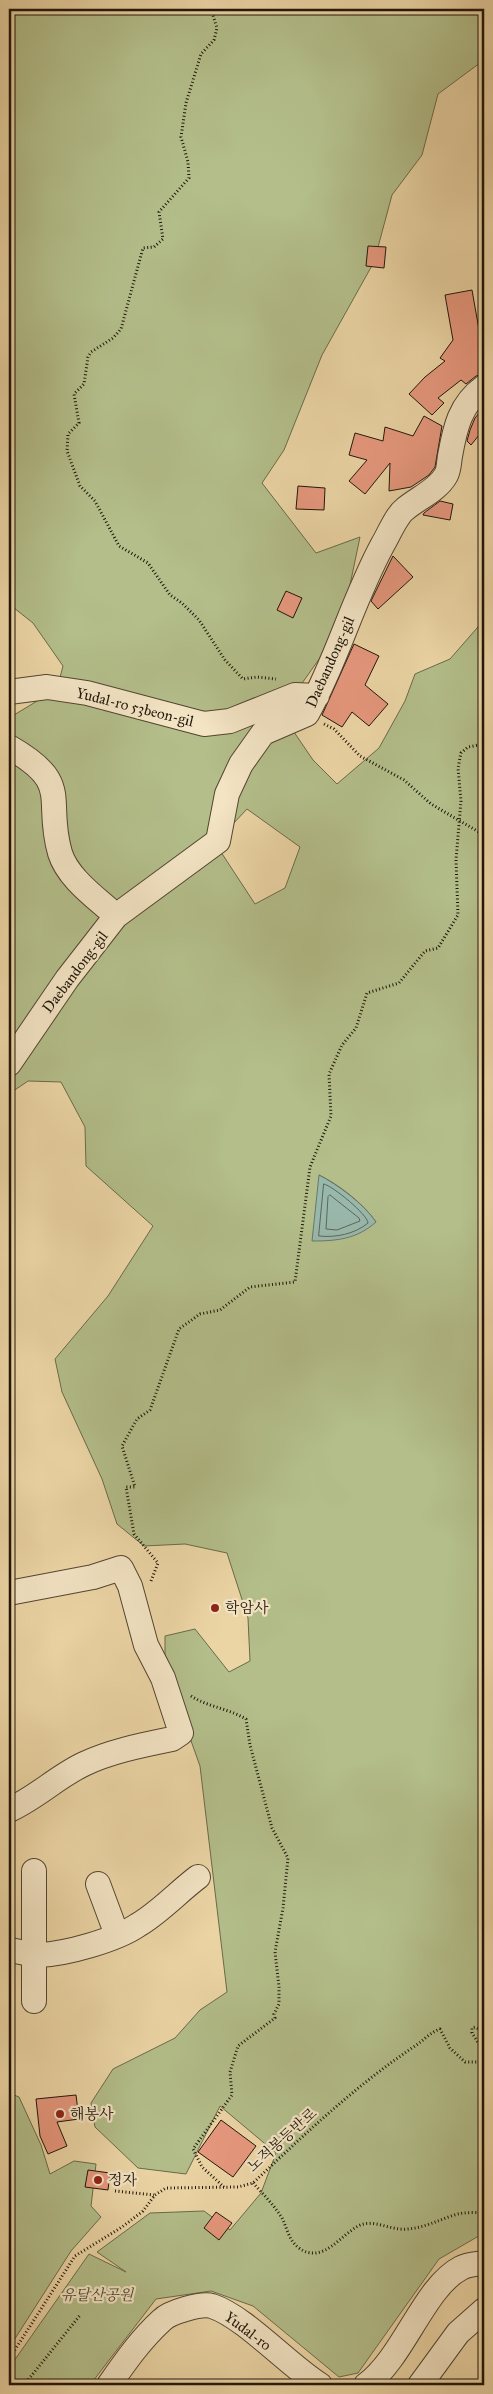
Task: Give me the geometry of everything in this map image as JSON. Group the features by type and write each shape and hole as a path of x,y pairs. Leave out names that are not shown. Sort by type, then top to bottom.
{"street":[{"name":"Daebandong-gil","path":"9,1064 67,979 116,916 218,841 226,794 241,764 263,733 311,706 383,544 403,510 434,488 447,474 452,442 462,410 471,396 484,387"},
{"name":"Yudal-ro 53beon-gil","path":"9,692 47,687 87,693 204,724 230,721 295,695 311,706"},
{"path":"9,747 32,762 50,780 56,800 56,825 60,855 74,877 116,916"},
{"path":"9,1593 93,1577 121,1568 130,1586 146,1645 163,1678 181,1733 172,1739 104,1756 82,1764 23,1804 9,1810"},
{"path":"34,1871 34,2001"},
{"path":"9,1950 34,1954 78,1949 117,1935 138,1926 198,1877"},
{"path":"98,1884 117,1935"},
{"path":"375,2382 443,2283 463,2267 484,2263"},
{"name":"Yudal-ro","path":"109,2385 136,2347 163,2318 192,2307 210,2306 225,2312 320,2385"},
{"path":"420,2385 458,2333 484,2310"}],"path":[{"path":"211,9 217,28 214,40 201,54 186,103 181,137 188,162 189,178 159,212 163,239 154,247 143,248 121,330 113,338 91,352 88,357 84,384 74,394 79,423 68,434 67,451 80,486 95,502 119,546 148,564 170,595 182,603 199,620 225,660 243,679 257,677 284,680"},
{"path":"311,706 360,756 404,780 431,804 484,835"},
{"path":"130,1586 148,1587 158,1563 134,1534 126,1487 135,1487 122,1446 137,1419 150,1410 178,1329 200,1314 220,1310 250,1287 295,1282 310,1167 331,1116 329,1074 342,1045 356,1028 367,993 399,983 425,951 438,948 458,915 456,860 461,800 458,768 461,753 468,747 484,744"},
{"path":"163,1678 201,1703 231,1710 246,1719 250,1744 272,1828 288,1858 283,1908 275,1952 279,1987 279,2004 274,2014 275,2018 238,2046 230,2072 232,2095 193,2149 202,2166 224,2187"},
{"path":"484,2032 475,2027 472,2028 472,2033 484,2052"},
{"name":"노적봉등반로","path":"155,2195 166,2188 238,2187 253,2183 376,2072 423,2041 432,2032 440,2030 450,2048 465,2062 481,2062 484,2059"},
{"path":"253,2183 271,2203 289,2235 299,2248 310,2252 329,2248 344,2239 357,2227 369,2223 406,2230 431,2225 461,2213 484,2212"},
{"path":"114,2191 155,2195"},
{"path":"9,2359 75,2256 122,2227 143,2211 155,2195"},
{"path":"24,2385 81,2314"}],"green space":[{"name":"유달산공원","path":"9,9 484,9 484,60 438,94 422,155 392,195 374,262 322,355 284,450 262,483 316,553 360,537 341,628 281,713 313,760 337,784 379,748 405,701 415,674 450,659 484,620 484,2233 439,2259 358,2373 339,2377 253,2306 211,2291 156,2299 90,2385 9,2385 9,2368 89,2254 126,2272 97,2252 150,2213 204,2211 230,2230 261,2193 276,2153 220,2106 186,2174 138,2168 95,2127 91,2103 113,2069 175,2038 200,2010 227,1992 200,1766 165,1668 165,1636 195,1629 229,1672 250,1661 248,1618 227,1553 185,1544 144,1546 117,1524 102,1479 62,1392 55,1359 108,1296 153,1226 86,1166 85,1127 61,1082 28,1081 9,1094 9,718 57,689 63,666 33,623 9,604","holes":["247,809 300,847 285,888 255,904 215,843","319,1175 350,1195 365,1208 376,1222"]},
{"path":"9,2093 19,2097 41,2145 50,2174 74,2161 96,2164 91,2206 101,2217 71,2251 9,2348"}],"water":[{"path":"319,1175 365,1208 376,1222 362,1232 346,1238 312,1241"}],"building":[{"path":"368,246 386,247 384,268 366,266"},
{"path":"472,290 482,347 484,346 484,374 476,376 466,384 461,380 438,398 444,403 432,415 409,394 425,377 445,361 440,358 453,340 445,295"},
{"path":"484,407 484,429 471,445 467,441 470,430 475,418"},
{"path":"424,416 442,426 435,467 429,475 411,487 389,491 390,463 365,494 349,481 367,460 349,455 355,433 383,441 385,427 413,436"},
{"path":"298,486 325,488 324,510 296,509"},
{"path":"440,501 453,504 450,520 423,515 424,513"},
{"path":"393,556 413,577 378,609 371,601"},
{"path":"286,591 302,598 293,618 277,610"},
{"path":"354,644 379,656 365,685 388,704 369,726 352,712 342,727 322,715"},
{"path":"76,2095 79,2119 57,2122 67,2146 48,2154 40,2136 36,2099"},
{"path":"221,2120 256,2146 233,2177 198,2152"},
{"name":"정자","path":"88,2170 110,2173 108,2190 85,2187"},
{"path":"216,2212 232,2223 219,2240 204,2228"}],"place":[{"name":"학암사","path":"215,1608"},
{"name":"해봉사","path":"60,2114"},
{"name":"정자","path":"98,2180"}]}
